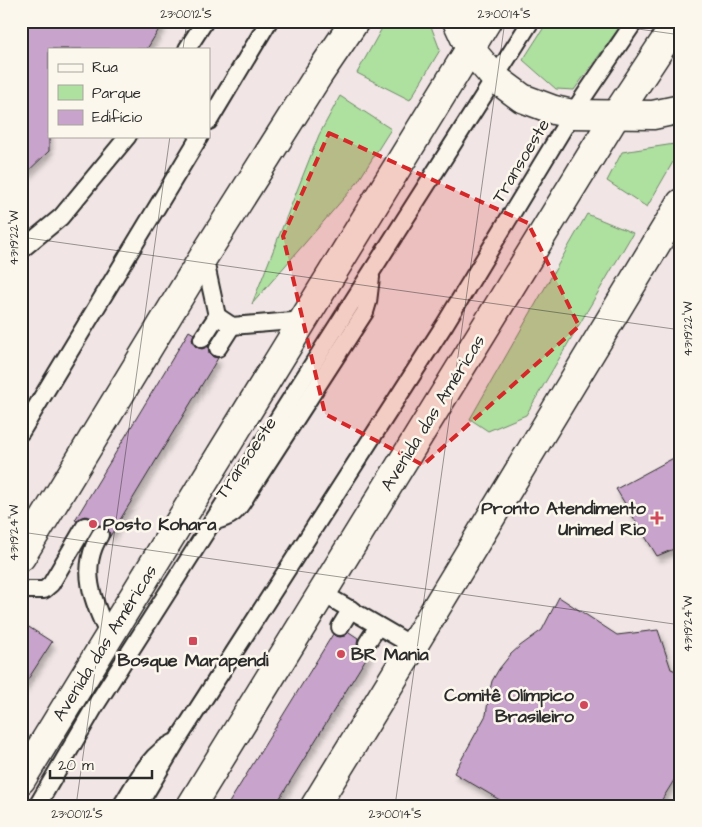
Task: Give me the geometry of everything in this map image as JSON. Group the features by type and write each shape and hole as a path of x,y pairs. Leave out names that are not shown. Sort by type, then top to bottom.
{"main road":[{"path":"21,557 204,256 319,74 355,21"},
{"path":"457,21 470,49 495,78 522,98 554,110 572,114 653,114 681,109"},
{"name":"Avenida das Américas","path":"21,780 487,21"},
{"name":"Avenida das Américas","path":"191,806 616,115 678,21"},
{"path":"315,806 681,203"}],"lane":[{"path":"188,48 205,21"},
{"path":"210,119 269,21"},
{"name":"Transoeste","path":"38,806 106,690 212,522 225,519 235,512 365,312 372,273 531,21"},
{"name":"Transoeste","path":"138,806 286,570 284,559 286,552 429,331 435,326 445,324 572,114 636,21"},
{"path":"21,250 61,217 126,138"},
{"path":"21,432 199,138"},
{"path":"204,256 217,316 232,326 304,320"},
{"path":"202,339 217,316"},
{"path":"218,348 232,326"},
{"path":"21,590 44,590 51,584 82,530 97,539 89,566 90,586 109,636"},
{"path":"322,592 413,646"},
{"path":"340,627 351,609"},
{"path":"367,643 378,626"},
{"name":"Transoeste","path":"46,806 98,722 102,713 106,690"},
{"name":"Transoeste","path":"121,806 152,759 163,747 177,741"}],"highlighted area":[{"path":"329,133 528,223 579,326 423,465 325,414 283,236"}],"green space":[{"path":"386,21 429,21 440,50 410,100 357,73"},
{"path":"548,21 624,21 574,90 556,89 523,60"},
{"path":"340,96 391,129 357,183 252,304 319,135"},
{"path":"681,143 681,148 647,207 607,181 622,152"},
{"path":"587,214 633,233 526,415 488,431 470,419"}],"building":[{"path":"21,21 164,21 148,48 48,48 49,151 21,178"},
{"path":"189,331 194,334 192,339 196,347 202,349 208,346 209,353 213,357 218,358 109,538 108,529 100,525 95,526 90,517 85,516 77,521 75,520"},
{"name":"Pronto Atendimento Unimed Rio","path":"681,454 681,546 657,556 616,489"},
{"name":"Comitê Olímpico Brasileiro","path":"559,597 617,635 658,630 671,669 681,673 681,769 658,806 510,806 454,773 486,715 492,681 499,669 511,654 542,630"},
{"path":"21,622 52,642 21,690"},
{"path":"349,632 358,638 358,648 361,651 370,652 275,806 227,806 333,634 340,637 345,636"}],"place":[{"name":"Pronto Atendimento Unimed Rio","path":"657,518"},
{"name":"Posto Kohara","path":"93,524"},
{"name":"Bosque Marapendi","path":"193,641"},
{"name":"BR Mania","path":"341,654"},
{"name":"Comitê Olímpico Brasileiro","path":"584,705"}]}
